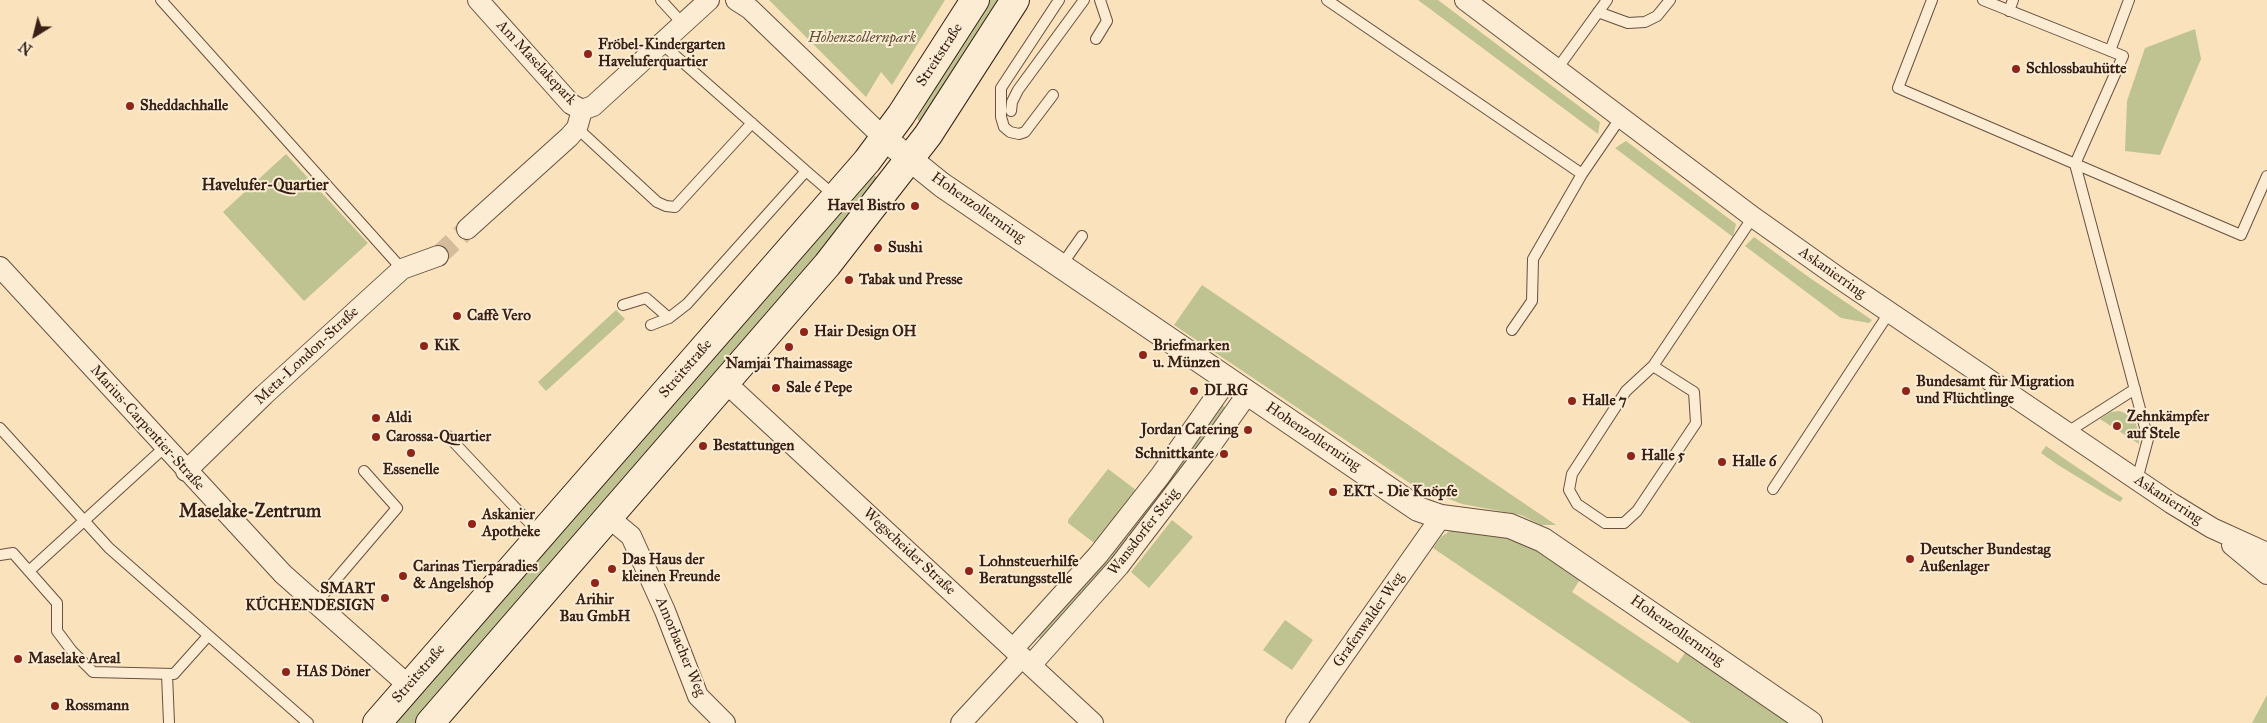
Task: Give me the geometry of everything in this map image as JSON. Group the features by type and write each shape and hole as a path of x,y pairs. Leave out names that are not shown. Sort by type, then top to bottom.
{"main road":[{"name":"Streitstraße","path":"377,723 885,139 975,0"},
{"path":"430,723 827,265 836,251 910,160 956,93 1015,0"}],"street":[{"name":"Am Maselakepark","path":"478,0 571,104 579,119 709,0"},
{"path":"736,0 750,9 885,139"},
{"name":"Askanierring","path":"1465,0 1753,217 2066,433 2212,528 2267,574"},
{"path":"467,229 579,119"},
{"name":"Hohenzollernring","path":"885,139 942,184 1418,509 1441,517 1510,526 1543,540 1810,723"},
{"name":"Meta-London-Straße","path":"186,471 264,395 402,269 438,256"},
{"name":"Marius-Carpentier-Straße","path":"0,267 282,574 409,686"},
{"name":"Wansdorfer Steig","path":"1022,657 1160,476 1228,379"},
{"name":"Wegscheider Straße","path":"726,382 1093,723"},
{"name":"Wansdorfer Steig","path":"961,723 1022,657 1119,566 1212,444 1248,393"},
{"name":"Amorbacher Weg","path":"608,517 631,536 665,611 698,696 726,723"},
{"name":"Grafenwalder Weg","path":"1296,723 1441,517"},
{"name":"Askanierring","path":"2212,528 2267,553"}],"lane":[{"path":"161,0 402,269"},
{"path":"661,0 683,24"},
{"path":"1053,95 1025,132 1019,134 1010,132 1004,127 1001,117 1001,88 1059,0"},
{"path":"1011,112 1012,102 1018,90 1084,0"},
{"path":"1096,39 1107,21 1100,0"},
{"path":"1327,0 1582,174"},
{"path":"1556,69 1607,0"},
{"path":"1598,12 1628,23 1645,22 1657,16 1670,0"},
{"path":"1932,0 1898,88 2241,235 2267,176"},
{"path":"1983,0 2123,56 2076,164 2148,439 2136,480"},
{"path":"2009,10 2013,0"},
{"path":"2110,51 2129,0"},
{"path":"661,43 836,197"},
{"path":"1512,330 1532,301 1533,259 1582,174 1621,117"},
{"path":"579,119 657,202 675,207 752,123"},
{"path":"651,325 669,318 687,304 806,171"},
{"path":"1653,366 1694,392 1696,423 1637,511 1624,523 1605,523 1577,504 1569,490 1572,474 1626,391 1653,366 1753,217"},
{"path":"1061,266 1082,236"},
{"path":"623,305 646,298 669,318"},
{"path":"1773,489 1890,313"},
{"path":"2066,433 2135,389"},
{"path":"0,428 109,548 308,723"},
{"path":"448,436 540,534"},
{"path":"29,571 165,447"},
{"path":"316,603 397,508 364,471"},
{"path":"0,555 12,553 57,603 57,631 72,651 93,672 174,674 208,636"},
{"path":"167,674 168,723"}],"green space":[{"name":"Hohenzollernpark","path":"769,0 945,0 892,85 881,72 866,97"},
{"path":"984,0 1006,0 927,127 917,119"},
{"path":"1418,0 1438,0 1600,122 1598,134"},
{"path":"2195,29 2201,59 2160,155 2125,151 2127,101 2145,48"},
{"path":"1626,141 1736,224 1733,237 1615,148"},
{"path":"286,154 368,243 304,301 223,212"},
{"path":"870,172 880,180 690,409 416,723 391,723"},
{"path":"1754,237 1872,320 1869,323 1841,318 1745,246"},
{"path":"1202,285 1556,525 1541,525 1521,515 1462,504 1414,486 1174,325"},
{"path":"616,310 625,319 546,391 538,382"},
{"path":"1221,404 1227,409 1152,517 1042,640 1035,633"},
{"path":"2119,411 2135,421 2139,434 2139,444 2100,419 2111,412"},
{"path":"2046,446 2123,498 2120,502 2058,465 2041,453"},
{"path":"1108,469 1136,490 1095,542 1093,542 1068,523 1068,520"},
{"path":"1172,520 1193,537 1149,588 1131,572"},
{"path":"1451,530 1501,534 1539,550 1581,578 1572,592 1678,663 1687,650 1791,723 1691,723 1433,548 1441,537"},
{"path":"1285,620 1313,640 1292,670 1263,650"},
{"path":"2267,695 2267,723 2252,723"}],"tunnel":[{"path":"438,256 467,229"}],"place":[{"name":"Fröbel-Kindergarten Haveluferquartier","path":"588,54"},
{"name":"Schlossbauhütte","path":"2016,69"},
{"name":"Sheddachhalle","path":"130,106"},
{"name":"Havel Bistro","path":"915,206"},
{"name":"Sushi","path":"878,248"},
{"name":"Tabak und Presse","path":"849,280"},
{"name":"Caffè Vero","path":"457,316"},
{"name":"Hair Design OH","path":"804,332"},
{"name":"KiK","path":"424,346"},
{"name":"Namjai Thaimassage","path":"789,347"},
{"name":"Briefmarken u. Münzen","path":"1143,355"},
{"name":"Sale é Pepe","path":"776,388"},
{"name":"DLRG","path":"1194,391"},
{"name":"Bundesamt für Migration und Flüchtlinge","path":"1906,391"},
{"name":"Halle 7","path":"1572,401"},
{"name":"Aldi","path":"376,418"},
{"name":"Zehnkämpfer auf Stele","path":"2117,426"},
{"name":"Jordan Catering","path":"1248,430"},
{"name":"Carossa-Quartier","path":"376,437"},
{"name":"Bestattungen","path":"703,446"},
{"name":"Essenelle","path":"411,453"},
{"name":"Schnittkante","path":"1224,454"},
{"name":"Halle 5","path":"1631,456"},
{"name":"Halle 6","path":"1722,462"},
{"name":"EKT - Die Knöpfe","path":"1333,492"},
{"name":"Askanier Apotheke","path":"472,524"},
{"name":"Deutscher Bundestag Außenlager","path":"1910,559"},
{"name":"Das Haus der kleinen Freunde","path":"612,569"},
{"name":"Lohnsteuerhilfe Beratungsstelle","path":"969,571"},
{"name":"Carinas Tierparadies & Angelshop","path":"403,576"},
{"name":"Arihir Bau GmbH","path":"595,583"},
{"name":"SMART KÜCHENDESIGN","path":"385,598"},
{"name":"Maselake Areal","path":"18,659"},
{"name":"HAS Döner","path":"286,672"},
{"name":"Rossmann","path":"55,706"}],"district":[{"name":"Havelufer-Quartier","path":"265,186"},
{"name":"Maselake-Zentrum","path":"250,513"}]}
